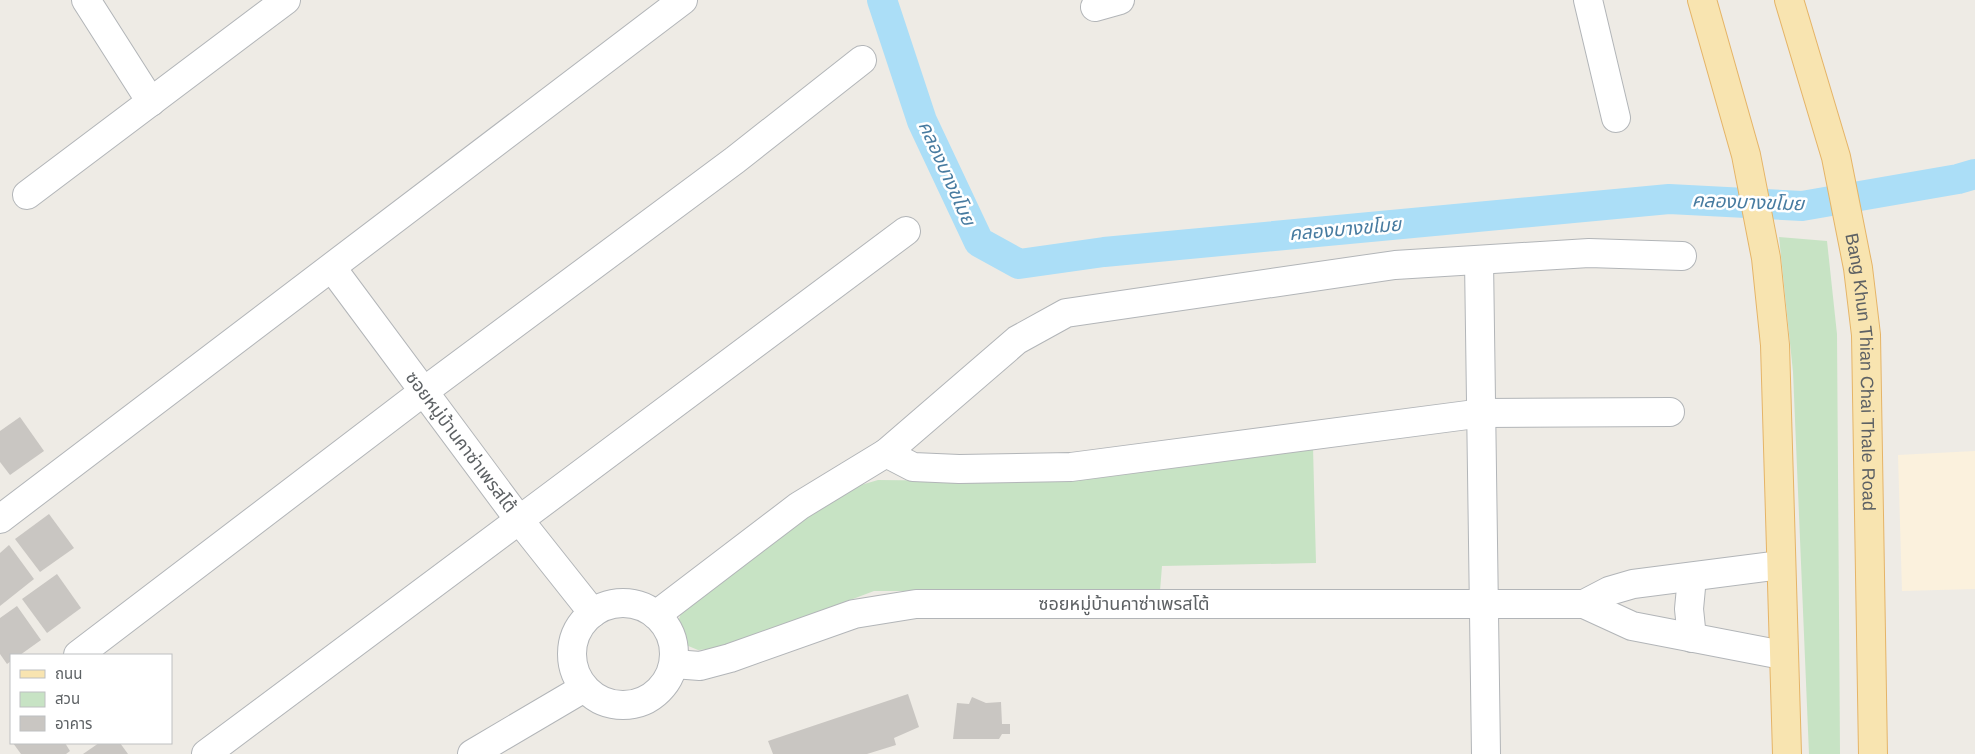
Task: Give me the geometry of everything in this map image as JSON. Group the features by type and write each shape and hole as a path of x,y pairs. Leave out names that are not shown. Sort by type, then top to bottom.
{"main road":[{"path":"1702,0 1746,156 1766,258 1775,345 1782,655 1787,754"},
{"name":"Bang Khun Thian Chai Thale Road","path":"1789,0 1836,157 1858,268 1866,334 1873,754"}],"street":[{"path":"86,0 151,102"},
{"path":"27,195 286,0"},
{"path":"0,519 682,0"},
{"path":"1094,7 1120,0"},
{"path":"1588,0 1616,118"},
{"path":"79,654 423,392 735,160 862,60"},
{"path":"206,754 906,231"},
{"path":"656,615 799,506 886,453 1016,340 1066,313 1395,265 1589,254 1682,256"},
{"path":"1479,260 1483,413 1483,604 1486,754"},
{"name":"ซอยหมู่บ้านคาซ่าเพรสโต้","path":"332,268 520,521 593,613"},
{"path":"886,453 913,466 959,469 1071,467 1483,413 1670,412"},
{"name":"ซอยหมู่บ้านคาซ่าเพรสโต้","path":"1584,604 1609,591 1633,584 1781,566"},
{"path":"1692,577 1689,609 1692,638"},
{"path":"625,603 642,607 656,615 668,628 674,644 674,664 670,677 660,691 646,701 630,705 613,705 597,699 584,688 575,674 571,657 574,640 581,625 593,613 608,605 625,603"},
{"name":"ซอยหมู่บ้านคาซ่าเพรสโต้","path":"674,664 700,666 730,658 854,614 916,604 1584,604 1632,626 1782,655"},
{"path":"472,754 584,688"}],"shaded area":[{"path":"1975,451 1975,589 1902,591 1898,455"}],"green space":[{"path":"1779,237 1827,241 1837,334 1840,754 1809,754 1793,372"},
{"path":"1313,447 1316,563 1162,566 1160,591 874,591 723,648 698,650 686,645 679,627 681,613 689,601 844,490 878,480 973,481"}],"building":[{"path":"20,417 44,451 10,475 0,462 0,431"},
{"path":"49,514 74,548 40,572 15,539"},
{"path":"9,545 34,579 0,606 0,553"},
{"path":"57,574 81,608 47,633 22,599"},
{"path":"17,606 41,640 21,654 10,654 10,662 7,664 0,654 0,618"},
{"path":"908,694 919,727 894,738 896,745 867,754 773,754 768,741"},
{"path":"972,697 986,703 1001,702 1002,724 1010,724 1010,734 1002,734 999,739 953,739 957,703 969,704"},
{"path":"14,744 66,744 70,751 66,754 21,754"},
{"path":"98,744 121,744 128,754 83,754"}],"waterway":[{"name":"คลองบางขโมย","path":"882,0 922,121 979,242 1019,264 1104,252 1669,199 1802,206 1958,179 1975,174"}]}
